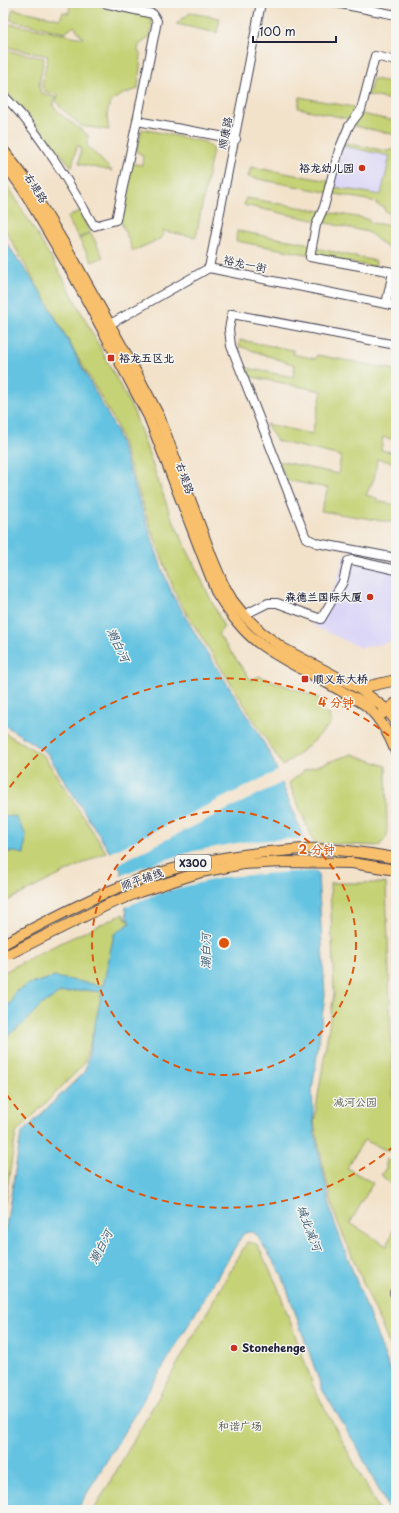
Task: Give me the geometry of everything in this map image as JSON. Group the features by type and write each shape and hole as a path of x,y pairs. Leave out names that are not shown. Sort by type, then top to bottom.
{"main road":[{"name":"右堤路","path":"3,150 24,177 72,257 149,417 217,593 228,611 259,643 284,660 340,689 368,707 378,718 392,739 396,752"},
{"name":"右堤路","path":"3,161 24,189 159,416 212,558 223,584 232,600 261,632 284,649 360,689 387,710 396,721"},
{"path":"360,689 396,680"},
{"path":"378,718 396,703"},
{"path":"386,730 396,721"},
{"name":"顺平辅线","path":"4,944 104,893 139,879 174,868 211,859 250,853 316,848 353,851 396,858"},
{"name":"顺平辅线","path":"6,956 109,904 139,892 201,872 243,864 282,862 352,864 396,870"}],"street":[{"path":"3,95 38,137 65,176 94,226 116,220 157,21 153,14 104,3"},
{"name":"顺康路","path":"210,268 261,3"},
{"path":"336,3 396,15"},
{"path":"386,304 394,272 310,257 316,225 324,207 340,150 349,126 360,110 375,56 396,61"},
{"path":"137,121 236,139"},
{"name":"裕龙一街","path":"106,327 210,268 396,306"},
{"path":"396,345 232,314 229,329 231,346 306,538 317,543 396,558"},
{"path":"244,615 268,603 277,602 321,619 343,582 348,561 352,560 396,570"}],"shaded area":[{"name":"裕龙幼儿园","path":"343,146 390,156 381,195 333,187"},
{"path":"344,555 396,565 396,641 361,648 312,625 337,581"}],"green space":[{"path":"70,3 92,3 149,16 152,22 151,36 139,45 138,51 141,55 138,89 116,98 109,106 107,120 109,130 82,126 61,108 56,101 58,95 44,91 42,85 48,56 6,47 4,45 7,28 11,24 83,38 74,26 65,33 10,20 13,9 60,19 63,12 69,13"},
{"path":"190,13 220,18 217,33 176,24"},
{"path":"5,50 44,58 39,85 41,93 55,97 53,106 64,117 88,135 87,145 112,171 79,164 81,147 77,146 72,167 17,103 3,90 3,51"},
{"path":"373,79 396,83 396,101 368,95"},
{"path":"300,97 358,108 361,114 396,121 396,135 355,126 349,119 298,108"},
{"path":"142,129 205,142 213,149 196,237 163,231 162,238 133,251 120,219 130,163 142,165 143,156 136,151"},
{"path":"344,143 388,151 396,149 396,251 385,246 368,232 244,205 246,198 368,219 371,223 388,225 390,214 384,210 384,207 376,204 377,202 248,177 251,167 329,181 328,186 381,195 390,156 343,146"},
{"path":"3,181 11,191 62,276 134,412 170,514 224,627 218,634 251,680 259,676 321,699 317,708 330,715 329,718 332,722 314,741 283,766 178,600 150,526 116,424 3,226"},
{"path":"79,211 90,232 79,238 67,218"},
{"path":"237,231 306,243 315,248 376,261 375,267 236,241"},
{"path":"91,233 103,257 92,262 79,239"},
{"path":"240,340 293,350 293,354 316,359 317,355 396,370 396,440 383,437 381,450 396,453 396,463 377,459 374,479 366,495 377,498 377,501 396,505 396,523 321,511 328,488 286,480 279,461 338,474 341,456 277,441 266,424 312,434 322,391 247,376 247,368 293,377 295,365 239,346"},
{"path":"3,732 44,756 106,852 3,903"},
{"path":"352,754 386,766 387,837 379,846 314,843 289,783 305,770"},
{"name":"减河公园","path":"330,883 386,883 395,1154 364,1140 347,1168 373,1183 350,1223 387,1246 396,1223 396,1360 336,1218 314,1122 334,994"},
{"path":"123,914 130,924 101,1003 84,1064 16,1133 3,1213 3,973 37,954"},
{"path":"386,1159 396,1166 396,1203 391,1184 381,1175 386,1168"},
{"name":"和谐广场","path":"247,1242 257,1244 277,1285 314,1388 379,1510 94,1510"}],"water":[{"path":"3,238 43,295 116,430 162,569 173,596 199,640 258,732 272,758 318,875 325,995 312,1091 314,1130 333,1219 392,1375 396,1382 396,1510 389,1510 356,1445 322,1389 282,1275 256,1234 248,1232 243,1234 77,1510 3,1510 3,1244 21,1134 85,1071 102,992 84,990 60,993 41,1005 23,1024 3,1039 3,1002 9,1005 12,1001 14,993 29,984 55,977 103,986 114,934 130,923 127,917 121,870 47,753 3,724"},
{"path":"3,815 16,817 26,835 24,854 3,852"}],"pier":[{"path":"279,770 283,782 115,865 108,854"},
{"path":"306,839 319,871 225,877 154,895 123,908 120,876 142,867 194,851 243,842"}],"place":[{"name":"裕龙幼儿园","path":"362,168"},
{"name":"裕龙五区北","path":"111,358"},
{"name":"森德兰国际大厦","path":"370,597"},
{"name":"顺义东大桥","path":"305,679"},
{"name":"Stonehenge","path":"234,1348"}],"water label":[{"name":"潮白河","path":"118,645"},
{"name":"潮白河","path":"206,951"},
{"name":"城北减河","path":"309,1228"},
{"name":"潮白河","path":"101,1247"}]}
